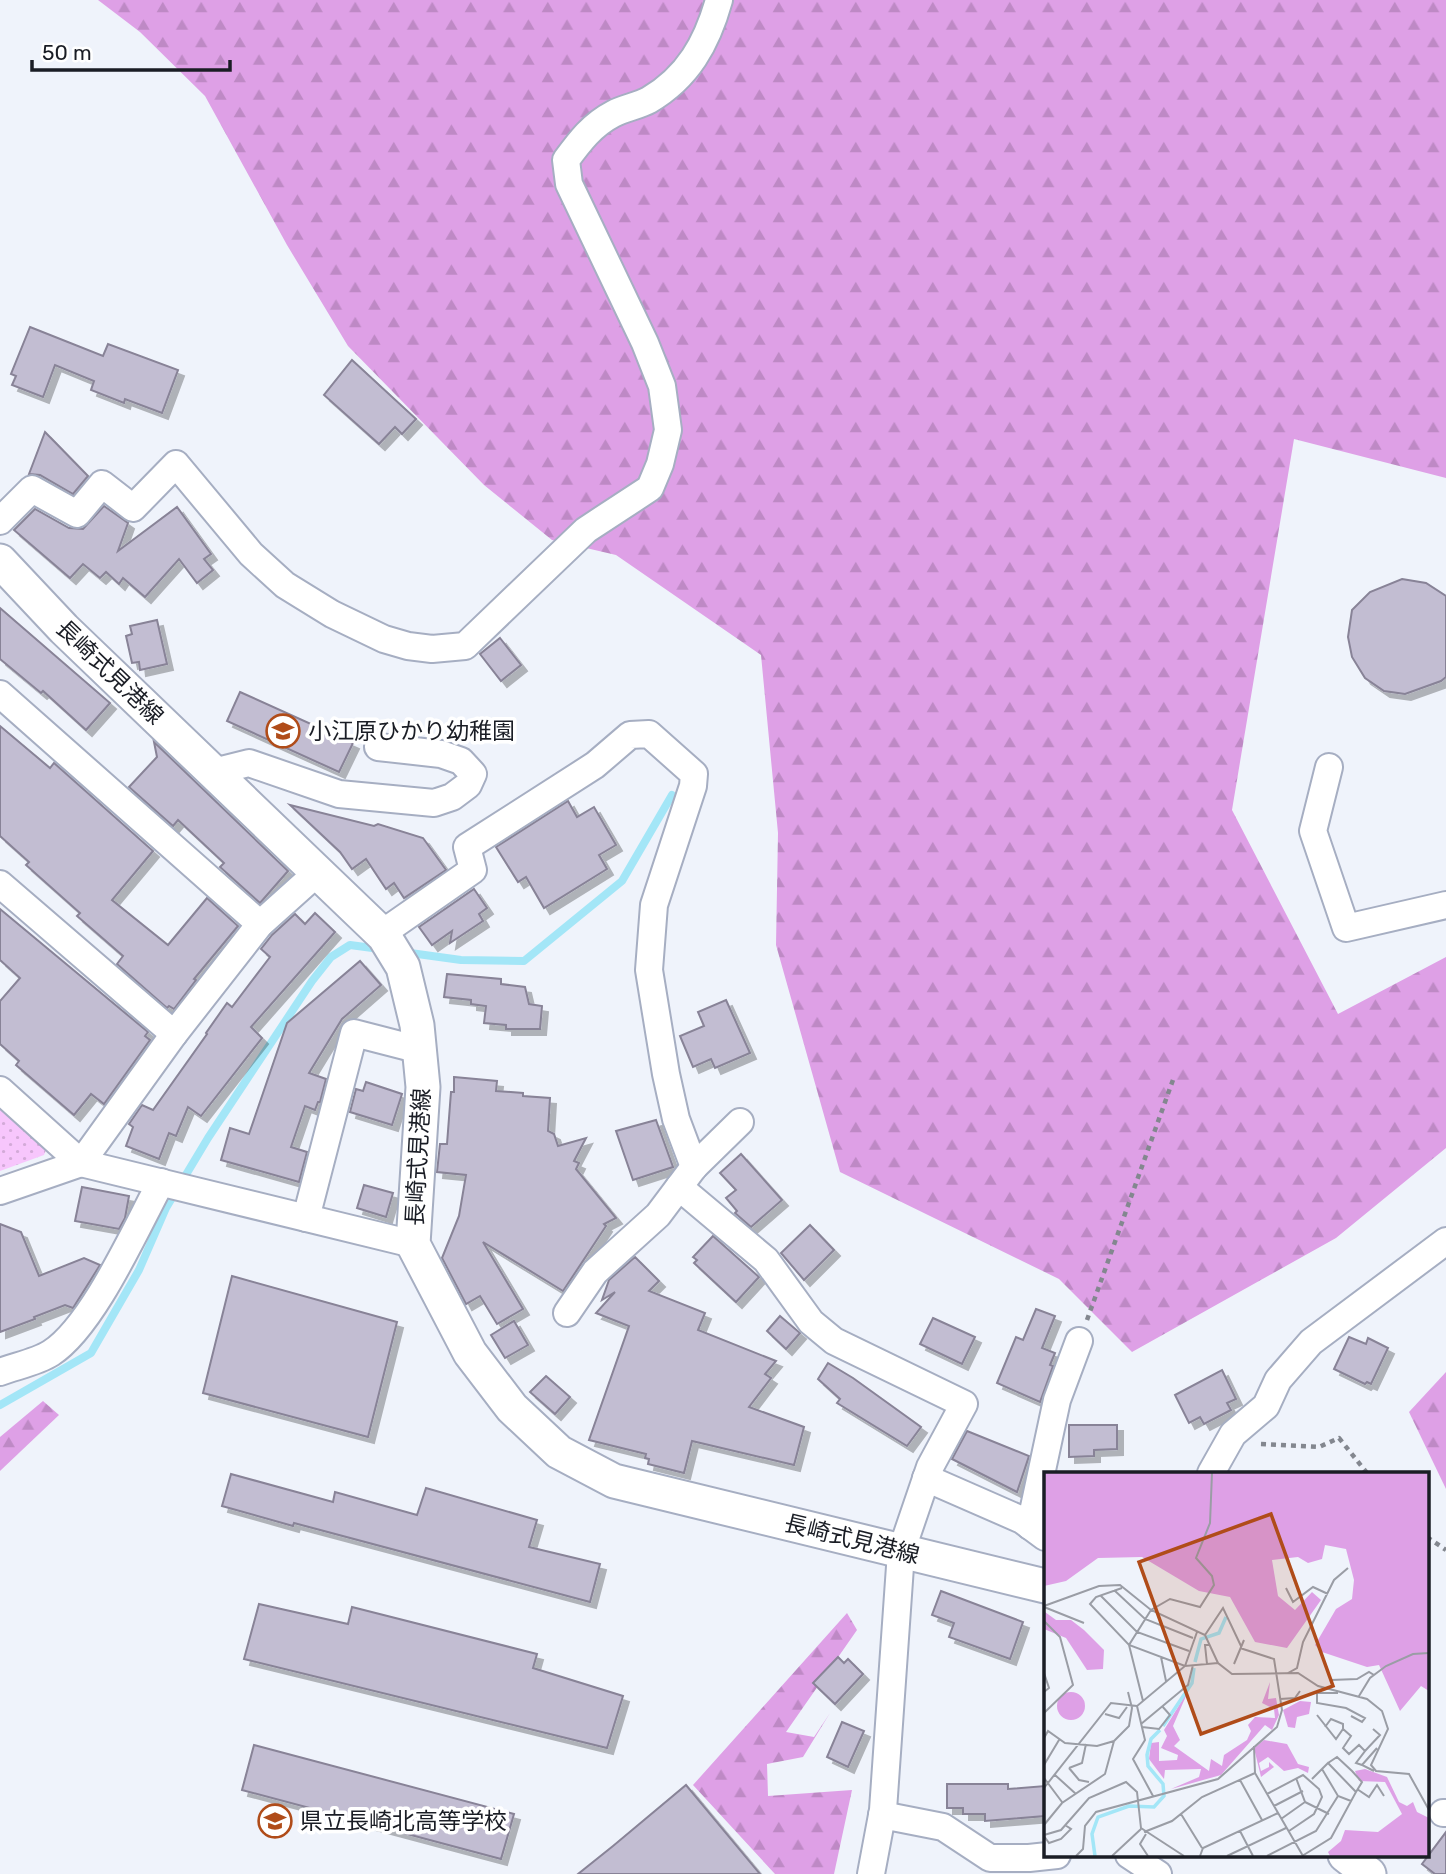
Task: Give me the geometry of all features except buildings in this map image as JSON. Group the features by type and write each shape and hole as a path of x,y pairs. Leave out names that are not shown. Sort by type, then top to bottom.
{"main road":[{"name":"長崎式見港線","path":"0,561 64,629 382,935 402,967 412,997 423,1087 413,1244 470,1353 512,1408 559,1452 614,1481 1044,1586"},
{"path":"1346,1856 1369,1874"}],"street":[{"path":"0,522 32,489 77,514 102,484 133,508 176,464 251,554 285,585 332,614 384,639 420,648 465,646 586,530 650,488 660,464 668,430 662,386 645,343 569,184 566,160 595,126 614,114 646,102 672,84 692,64 711,29 719,0"},
{"path":"0,694 260,924"},
{"path":"382,935 472,870 467,847 595,765 630,735 649,734 694,774 693,786 653,905 649,970 687,1177 766,1260 811,1322 834,1341 964,1404 926,1478 901,1552 882,1815 871,1874"},
{"path":"214,772 249,763 339,794 434,803 452,797 468,785 473,774 461,761 442,754 378,747"},
{"path":"1329,767 1313,831 1346,928 1446,905"},
{"path":"0,1191 81,1163 174,1034 260,924 318,872"},
{"path":"0,884 174,1034"},
{"path":"306,1218 354,1032 419,1051"},
{"path":"0,1090 81,1163 413,1244"},
{"path":"566,1312 595,1272 659,1215 687,1177 740,1122"},
{"path":"0,1371 49,1354 73,1335 100,1294 161,1182"},
{"path":"1212,1471 1233,1434 1266,1406 1279,1380 1311,1342 1446,1241"},
{"path":"1047,1472 1057,1400 1079,1341"},
{"path":"926,1478 1022,1520 1038,1532 1044,1490"},
{"path":"882,1815 943,1827 990,1858 1047,1856"},
{"path":"1131,1856 1158,1874"}],"path":[{"path":"1079,1341 1174,1077"},
{"path":"1212,1471 1263,1443 1319,1447 1339,1438 1366,1472"},
{"path":"1428,1538 1446,1550"}],"green space":[{"path":"98,0 1446,0 1446,478 1294,439 1232,810 1338,1014 1446,957 1446,1148 1336,1238 1132,1352 1059,1279 840,1172 776,945 778,833 761,655 616,555 552,540 484,485 348,346 287,245 205,96 140,32"},
{"path":"1446,1372 1446,1489 1409,1412"},
{"path":"43,1401 59,1415 0,1471 0,1437"},
{"path":"847,1613 857,1630 786,1732 814,1737 830,1713 803,1757 767,1764 768,1796 852,1790 834,1874 775,1874 693,1785"}],"shaded area":[{"path":"0,1105 48,1145 44,1155 0,1171"}],"waterway":[{"path":"403,952 461,960 524,961 622,881 672,795"},
{"path":"0,1405 91,1353 139,1270 166,1208 208,1138 312,981 331,957 350,945 380,949"}],"place":[{"name":"小江原ひかり幼稚園","path":"283,731"},
{"name":"県立長崎北高等学校","path":"275,1821"}]}
